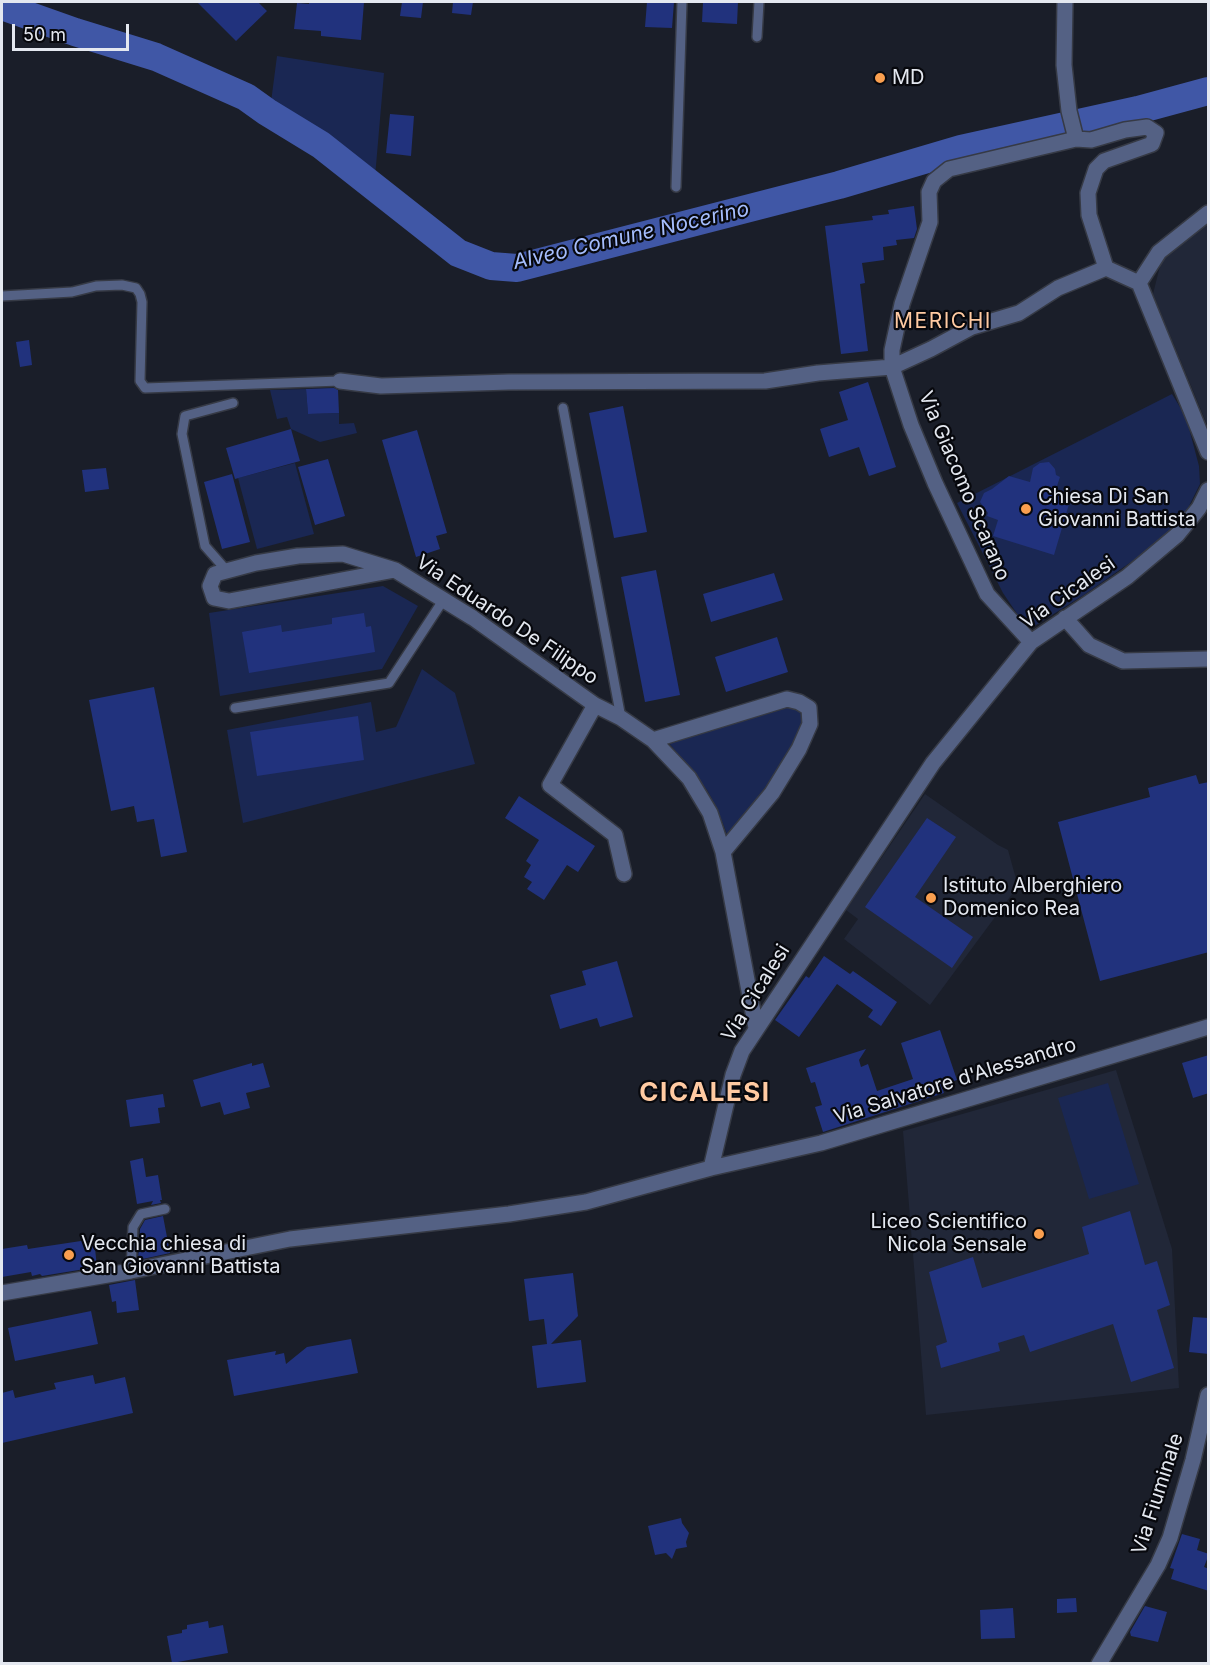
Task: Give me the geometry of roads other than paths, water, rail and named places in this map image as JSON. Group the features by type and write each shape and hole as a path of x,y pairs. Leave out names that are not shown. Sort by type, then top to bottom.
{"street":[{"path":"1065,2 1064,65 1069,111 1075,136"},
{"name":"Via Giacomo Scarano","path":"1032,642 987,594 911,425 892,367 892,350 902,304 930,222 929,192 934,181 949,169 1075,136 1091,141 1125,130 1147,127 1156,133 1152,144 1104,160 1096,169 1088,193 1089,215 1106,268"},
{"path":"1139,283 1159,252 1209,213"},
{"path":"340,381 381,386 509,382 765,381 818,373 892,367 972,327 1019,313 1058,288 1106,268 1139,283 1209,452"},
{"name":"Via Cicalesi","path":"711,1168 733,1075 742,1051 933,763 1032,642 1127,577 1178,535 1204,508 1209,490"},
{"name":"Via Eduardo De Filippo","path":"395,570 229,601 214,598 210,586 214,574 256,563 298,556 343,554 395,570 444,599 595,705 621,718 653,740 688,778 710,813 723,852 756,1028"},
{"path":"1065,618 1089,645 1123,661 1209,659"},
{"path":"653,740 788,699 809,708 810,723 799,749 772,792 723,852"},
{"name":"Via Eduardo De Filippo","path":"595,705 550,785 615,835 624,874"},
{"name":"Via Salvatore d'Alessandro","path":"711,1168 821,1143 1209,1027"},
{"path":"2,1293 131,1271 290,1239 509,1214 586,1202 711,1168"},
{"name":"Via Fiuminale","path":"1099,1664 1158,1565 1170,1538 1209,1395"}],"lane":[{"path":"676,187 682,2"},
{"path":"757,37 759,2"},
{"path":"2,296 72,292 96,286 122,285 136,288 142,302 140,381 145,388 340,381"},
{"path":"228,571 205,546 182,434 185,416 233,403"},
{"path":"563,408 621,718"},
{"path":"234,708 389,683 444,599"},
{"path":"131,1271 133,1227 141,1214 165,1209"}],"waterway":[{"name":"Alveo Comune Nocerino","path":"2,6 156,57 246,97 321,145 458,253 491,266 517,268 839,185 961,149 1138,110 1208,91"}],"place":[{"name":"MD","path":"880,78"},
{"name":"Chiesa Di San Giovanni Battista","path":"1026,509"},
{"name":"Istituto Alberghiero Domenico Rea","path":"931,898"},
{"name":"Liceo Scientifico Nicola Sensale","path":"1039,1234"},
{"name":"Vecchia chiesa di San Giovanni Battista","path":"69,1255"}],"district":[{"name":"MERICHI","path":"943,322"},
{"name":"CICALESI","path":"705,1093"}]}
